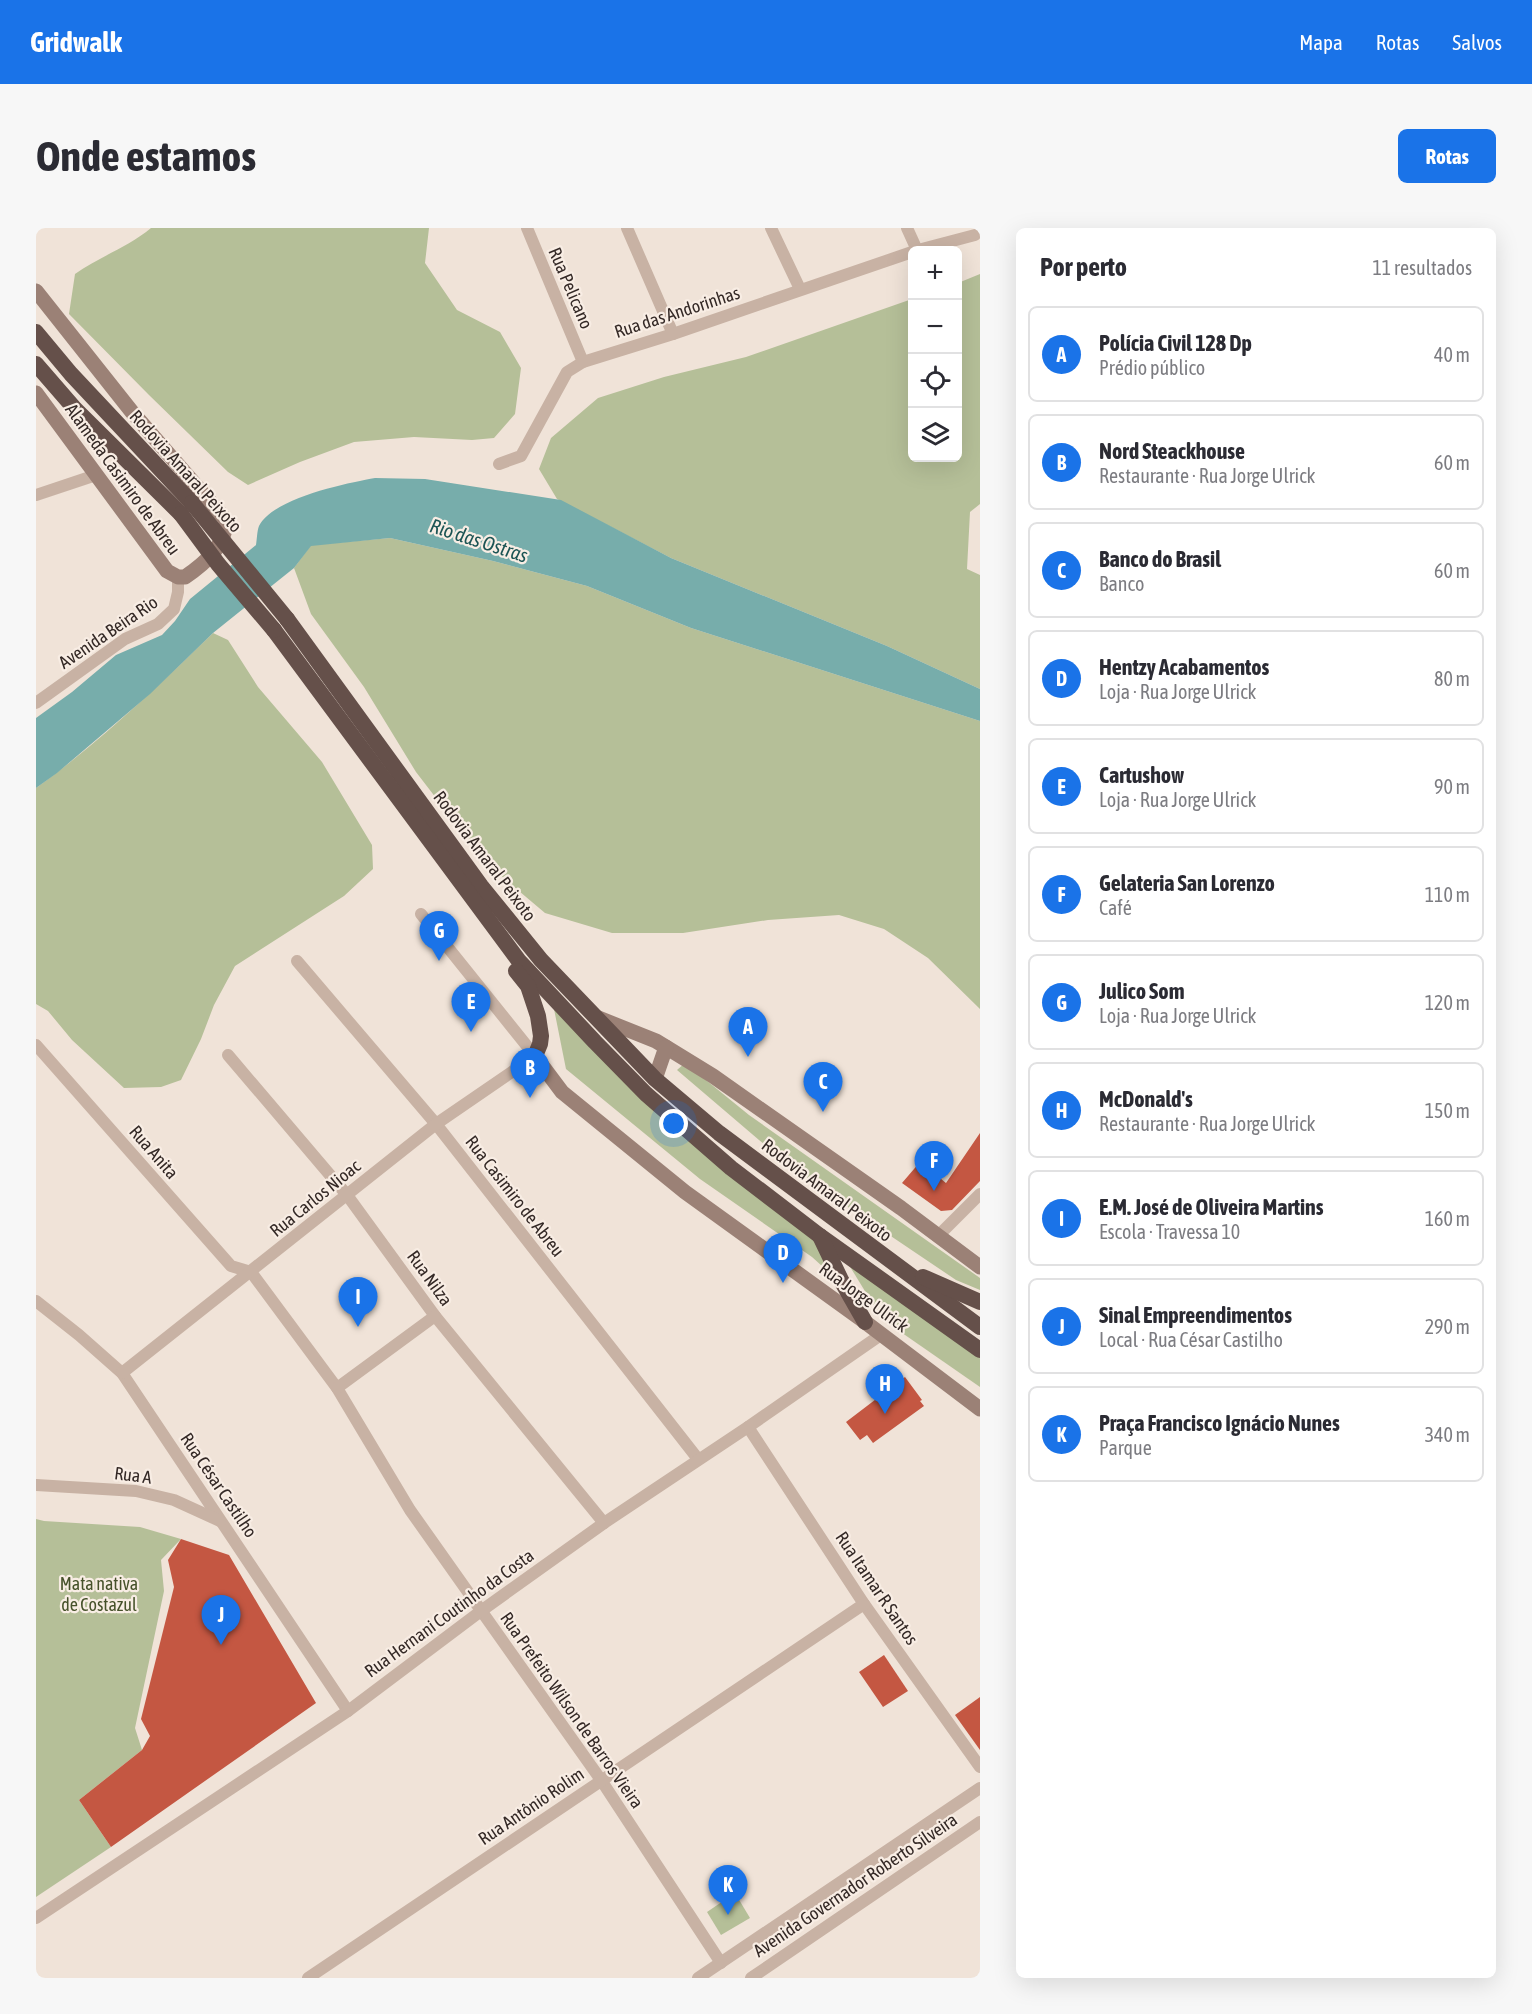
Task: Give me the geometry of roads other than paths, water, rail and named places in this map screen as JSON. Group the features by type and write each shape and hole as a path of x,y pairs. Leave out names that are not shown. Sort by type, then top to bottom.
{"highway":[{"name":"Rodovia Amaral Peixoto","path":"36,332 187,508 287,619 482,886 541,960 655,1079 719,1133 980,1327"},
{"name":"Rodovia Amaral Peixoto","path":"36,364 75,409 187,508 218,564 274,630 519,961 646,1094 731,1168 820,1236 980,1350"},
{"path":"485,917 494,945 528,986 542,1036 535,1056"},
{"path":"820,1236 840,1280 865,1322"},
{"path":"882,1256 980,1302"}],"main road":[{"name":"Alameda Casimiro de Abreu","path":"36,291 132,412 226,520 224,537 207,561 185,577 178,577 166,571 36,393"},
{"path":"596,1017 666,1047 753,1102 980,1267"},
{"path":"655,1079 666,1047"},
{"name":"Rua Jorge Ulrick","path":"535,1056 562,1092 686,1192 882,1334 980,1409"}],"street":[{"name":"Rua Pelicano","path":"527,228 583,362"},
{"path":"627,228 673,334"},
{"path":"771,228 800,290"},
{"path":"907,228 915,246"},
{"path":"932,246 975,235"},
{"name":"Rua das Andorinhas","path":"499,464 521,456 567,372 583,362 673,334 908,253"},
{"path":"36,495 96,475"},
{"name":"Avenida Beira Rio","path":"36,703 125,639 158,624 174,609 178,592 178,577"},
{"name":"Rua Jorge Ulrick","path":"421,914 535,1056"},
{"name":"Rua Casimiro de Abreu","path":"297,961 436,1124 698,1459"},
{"name":"Rua Anita","path":"36,1045 231,1266 251,1272"},
{"name":"Rua Nilza","path":"228,1055 346,1195 435,1316 604,1523"},
{"name":"Rua Carlos Nioac","path":"122,1373 436,1124 535,1056"},
{"path":"938,1236 980,1194"},
{"name":"Rua Prefeito Wilson de Barros Vieira","path":"251,1272 337,1388 410,1510 601,1780 721,1963"},
{"name":"Rua César Castilho","path":"36,1301 122,1373 348,1711"},
{"path":"337,1388 435,1316"},
{"name":"Rua Hernani Coutinho da Costa","path":"36,1918 348,1711 481,1611 604,1523 882,1334"},
{"name":"Rua Itamar R Santos","path":"748,1427 864,1604 980,1767"},
{"name":"Rua A","path":"36,1485 136,1491 174,1500 221,1521"},
{"name":"Rua Antônio Rolim","path":"308,1978 864,1604"},
{"name":"Avenida Governador Roberto Silveira","path":"698,1978 980,1788"},
{"name":"Avenida Governador Roberto Silveira","path":"751,1978 980,1822"}],"water":[{"name":"Rio das Ostras","path":"375,478 425,479 561,500 671,558 887,646 980,689 980,721 691,628 587,586 493,561 390,538 311,546 294,568 213,633 150,694 36,788 36,718 72,692 116,655 162,635 190,599 256,545 259,526 279,507 312,493"}],"place":[{"name":"Julico Som","path":"439,961"},
{"name":"Cartushow","path":"471,1032"},
{"name":"Polícia Civil 128 Dp","path":"748,1057"},
{"name":"Nord Steackhouse","path":"530,1098"},
{"name":"Banco do Brasil","path":"823,1112"},
{"name":"Gelateria San Lorenzo","path":"934,1191"},
{"name":"Hentzy Acabamentos","path":"783,1283"},
{"name":"E.M. José de Oliveira Martins","path":"358,1327"},
{"name":"McDonald's","path":"885,1414"},
{"name":"Sinal Empreendimentos","path":"221,1645"},
{"name":"Praça Francisco Ignácio Nunes","path":"728,1915"}],"park label":[{"name":"Mata nativa de Costazul","path":"99,1593"}]}
